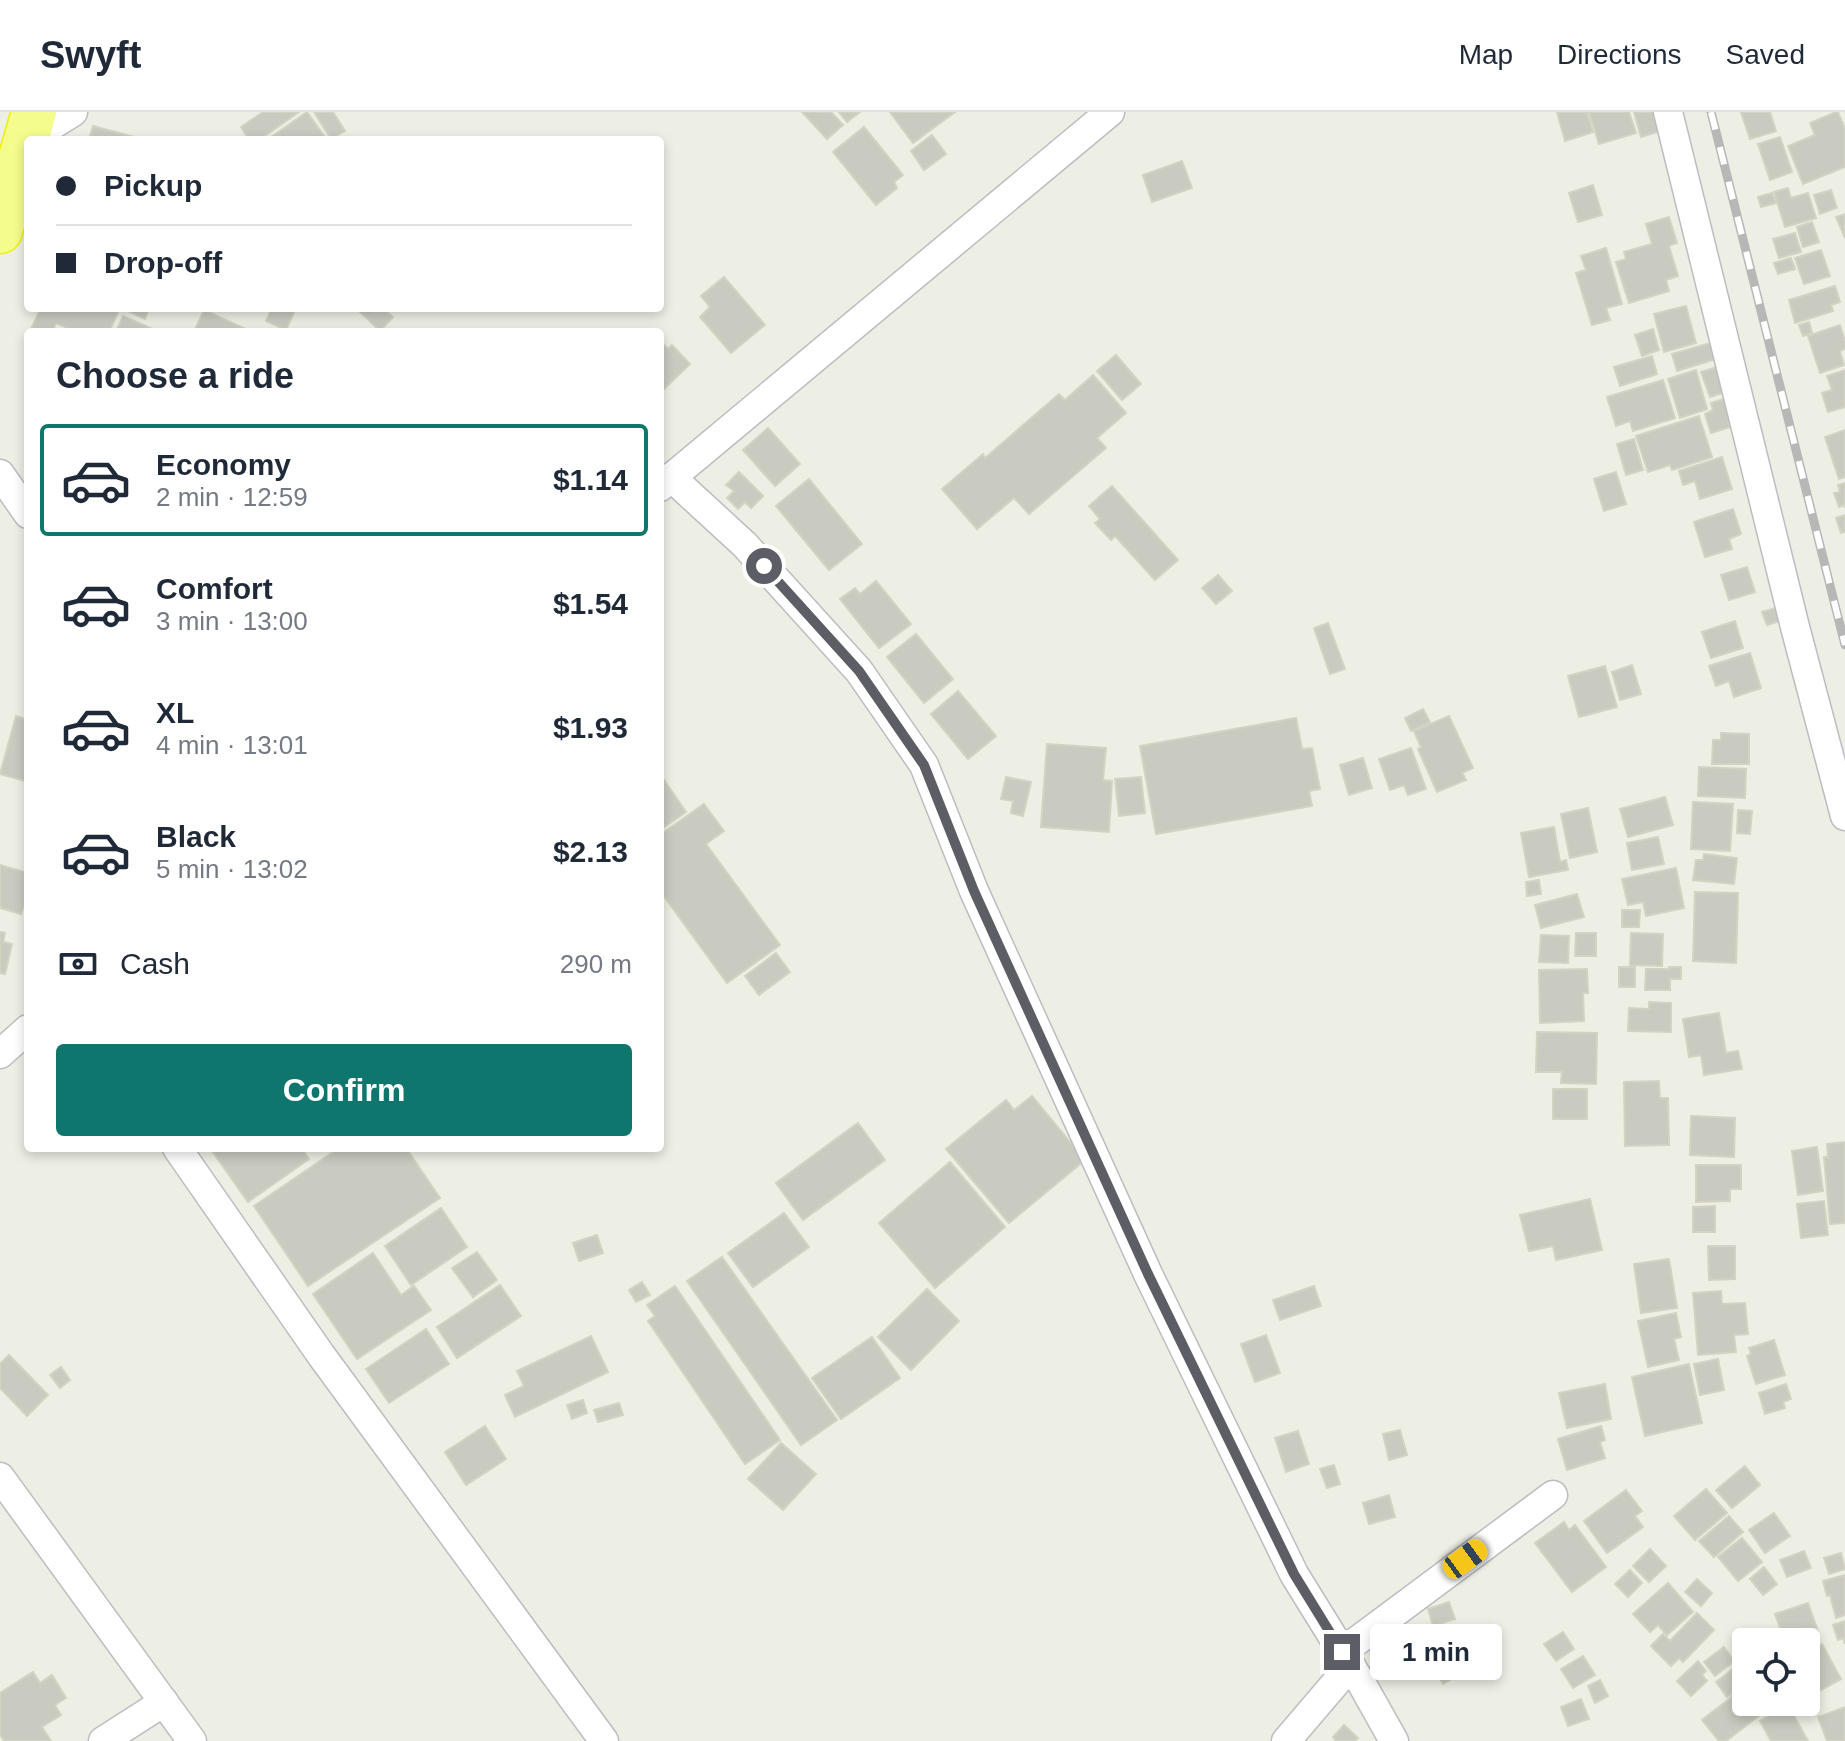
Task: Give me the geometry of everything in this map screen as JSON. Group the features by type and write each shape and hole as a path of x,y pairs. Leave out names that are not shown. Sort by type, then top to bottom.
{"highway":[{"path":"0,231 24,150"}],"street":[{"path":"29,133 73,112"},
{"path":"1110,112 666,482 745,545 859,671 924,765 974,891 1148,1274 1294,1574 1394,1741"},
{"path":"1668,112 1795,627 1845,816"},
{"path":"0,474 24,508"},
{"path":"0,1054 24,1033"},
{"path":"180,1152 321,1355 604,1741"},
{"path":"0,1477 192,1741"},
{"path":"1286,1741 1346,1658 1553,1495"},
{"path":"103,1741 164,1702"}],"building":[{"path":"263,112 299,112 265,136 247,136 241,127"},
{"path":"307,112 324,136 273,136"},
{"path":"314,112 333,112 345,131 329,136"},
{"path":"802,112 831,112 843,125 827,139"},
{"path":"839,112 860,112 847,122"},
{"path":"890,112 955,112 913,143"},
{"path":"1557,112 1587,112 1593,132 1565,141"},
{"path":"1589,112 1629,112 1636,133 1599,144"},
{"path":"1634,112 1654,112 1660,131 1641,137"},
{"path":"1741,112 1770,112 1776,131 1750,139"},
{"path":"1836,112 1845,129 1845,167 1803,184 1788,146 1815,135 1810,123"},
{"path":"93,126 130,136 90,136"},
{"path":"864,127 903,175 894,182 897,188 876,205 833,152"},
{"path":"932,135 946,154 924,170 911,151"},
{"path":"1780,137 1792,172 1770,180 1758,144"},
{"path":"1182,161 1192,188 1152,202 1143,175"},
{"path":"1593,185 1602,215 1578,222 1569,193"},
{"path":"1788,188 1791,198 1808,193 1816,218 1785,227 1774,192"},
{"path":"1831,190 1837,208 1820,214 1814,195"},
{"path":"1772,193 1776,203 1761,207 1758,197"},
{"path":"1845,214 1845,238 1836,217"},
{"path":"1669,217 1677,243 1669,246 1678,276 1666,280 1669,291 1629,303 1616,262 1626,259 1624,252 1652,244 1646,224"},
{"path":"1812,222 1819,242 1803,247 1797,227"},
{"path":"1795,233 1801,252 1779,258 1773,239"},
{"path":"1606,248 1622,304 1606,308 1610,320 1592,325 1576,273 1586,270 1581,256"},
{"path":"1821,250 1830,276 1804,284 1795,258"},
{"path":"1791,258 1795,269 1778,274 1774,263"},
{"path":"724,277 765,325 731,353 700,317 710,307 701,296"},
{"path":"1835,286 1840,302 1831,305 1833,311 1795,323 1789,300"},
{"path":"1686,306 1696,343 1664,352 1654,314"},
{"path":"39,312 118,312 111,328 68,328 56,323 54,328 31,328"},
{"path":"130,312 148,312 145,319"},
{"path":"203,312 208,312 243,328 196,328"},
{"path":"270,312 294,312 287,328 266,321"},
{"path":"360,312 387,312 393,317 383,328 377,328"},
{"path":"123,316 150,328 118,328"},
{"path":"1809,322 1812,333 1803,336 1799,325"},
{"path":"1840,325 1845,341 1845,349 1840,351 1844,365 1820,373 1808,336"},
{"path":"1653,329 1659,350 1642,356 1635,335"},
{"path":"1714,342 1719,358 1677,371 1672,354"},
{"path":"664,345 668,349 672,345 690,364 664,389"},
{"path":"1116,355 1141,384 1122,400 1097,371"},
{"path":"1652,356 1657,374 1620,386 1614,367"},
{"path":"1717,367 1725,392 1710,397 1701,372"},
{"path":"1696,370 1707,409 1680,418 1668,379"},
{"path":"1845,370 1845,407 1828,412 1822,393 1832,390 1827,376"},
{"path":"1093,375 1126,413 1097,438 1106,448 1029,514 1014,498 977,529 942,489 983,454 985,458 1059,394 1065,400"},
{"path":"1663,380 1675,418 1633,431 1630,421 1616,426 1607,397"},
{"path":"1727,398 1733,420 1728,422 1730,427 1711,433 1705,414 1713,410 1711,403"},
{"path":"1699,416 1712,457 1672,470 1670,465 1648,472 1636,436"},
{"path":"768,428 800,464 775,486 743,450"},
{"path":"1845,430 1845,477 1839,479 1825,437"},
{"path":"1634,439 1643,470 1626,475 1617,444"},
{"path":"1722,457 1732,489 1700,499 1695,481 1683,485 1679,471"},
{"path":"739,472 763,496 751,508 745,502 738,509 727,498 734,491 726,485"},
{"path":"1616,472 1626,504 1604,511 1594,479"},
{"path":"809,479 862,544 829,570 776,506"},
{"path":"1845,483 1845,508 1844,505 1839,507 1834,493 1840,492 1838,485"},
{"path":"1112,486 1178,560 1155,580 1115,536 1111,540 1095,523 1100,519 1089,506"},
{"path":"1733,509 1741,534 1729,539 1732,549 1705,557 1694,522"},
{"path":"1845,515 1845,532 1841,533 1836,518"},
{"path":"1747,567 1755,592 1729,600 1721,575"},
{"path":"1218,575 1232,591 1216,604 1202,588"},
{"path":"876,581 911,624 879,648 840,599 855,588 860,594"},
{"path":"1779,607 1783,620 1767,625 1762,612"},
{"path":"1735,621 1743,648 1711,658 1702,632"},
{"path":"1328,623 1345,669 1330,674 1314,628"},
{"path":"916,634 953,679 924,703 887,657"},
{"path":"1750,653 1761,688 1734,697 1729,681 1716,686 1709,666"},
{"path":"1632,665 1641,694 1620,700 1612,672"},
{"path":"1605,666 1617,707 1579,717 1568,676"},
{"path":"958,691 996,736 968,759 931,714"},
{"path":"1423,709 1430,722 1411,731 1405,718"},
{"path":"16,716 24,719 24,781 0,774"},
{"path":"1449,716 1473,768 1462,773 1466,780 1437,792 1418,749 1421,747 1414,731"},
{"path":"1296,718 1302,749 1312,748 1320,789 1309,791 1312,806 1156,834 1140,746"},
{"path":"1721,733 1749,734 1749,764 1712,764 1713,740 1721,740"},
{"path":"1047,744 1106,748 1103,780 1112,781 1109,832 1041,827"},
{"path":"1411,748 1426,789 1408,795 1404,785 1390,790 1379,759"},
{"path":"1363,758 1372,788 1349,795 1340,765"},
{"path":"1699,767 1746,769 1745,798 1698,796"},
{"path":"1006,777 1031,782 1023,816 1011,813 1013,801 1001,799"},
{"path":"1141,777 1145,813 1119,816 1115,779"},
{"path":"664,780 686,812 664,827"},
{"path":"1665,797 1673,825 1628,837 1620,809"},
{"path":"1693,802 1733,804 1730,851 1691,849"},
{"path":"704,804 724,831 706,844 780,945 727,983 664,896 664,832"},
{"path":"1588,808 1597,852 1570,858 1561,814"},
{"path":"1738,810 1752,811 1750,834 1737,833"},
{"path":"1554,827 1560,862 1566,860 1568,870 1529,877 1521,833"},
{"path":"1658,837 1664,864 1632,870 1627,843"},
{"path":"1704,854 1737,858 1734,884 1693,880 1696,860 1703,860"},
{"path":"0,865 24,872 24,906 21,914 0,908"},
{"path":"1676,868 1684,908 1646,916 1643,902 1628,905 1622,879"},
{"path":"1539,880 1541,894 1527,896 1526,882"},
{"path":"1695,892 1738,893 1736,963 1693,961"},
{"path":"1577,894 1584,917 1541,928 1535,905"},
{"path":"1622,910 1640,910 1639,927 1622,927"},
{"path":"0,932 5,933 3,942 12,944 5,974 0,973"},
{"path":"1576,933 1596,933 1596,956 1575,956"},
{"path":"1631,933 1663,934 1662,966 1630,965"},
{"path":"1541,935 1569,936 1568,963 1539,962"},
{"path":"776,953 790,972 759,995 745,976"},
{"path":"1619,967 1635,967 1635,987 1619,987"},
{"path":"1681,967 1681,979 1670,979 1670,990 1645,990 1646,969"},
{"path":"1587,969 1588,993 1583,993 1584,1021 1540,1023 1539,970"},
{"path":"1649,1002 1671,1003 1671,1032 1628,1031 1629,1008 1649,1009"},
{"path":"1719,1013 1726,1053 1738,1051 1742,1069 1704,1075 1701,1055 1689,1057 1683,1019"},
{"path":"1537,1032 1597,1033 1596,1084 1561,1083 1562,1072 1536,1072"},
{"path":"1659,1081 1660,1098 1668,1098 1669,1145 1625,1146 1624,1082"},
{"path":"1553,1089 1587,1089 1587,1119 1553,1119"},
{"path":"1032,1096 1085,1160 1009,1223 946,1149 1006,1100 1014,1110"},
{"path":"1691,1116 1735,1118 1734,1157 1690,1155"},
{"path":"858,1123 885,1160 803,1220 776,1183"},
{"path":"1845,1142 1845,1223 1830,1224 1824,1157 1828,1157 1827,1144"},
{"path":"1817,1147 1823,1191 1798,1195 1792,1151"},
{"path":"213,1152 304,1152 309,1159 248,1202"},
{"path":"333,1152 409,1152 440,1198 308,1286 254,1206"},
{"path":"950,1162 1005,1227 935,1288 879,1223"},
{"path":"1696,1165 1741,1165 1741,1189 1730,1189 1730,1201 1696,1202"},
{"path":"1590,1199 1602,1250 1556,1260 1553,1246 1529,1251 1520,1215"},
{"path":"1824,1201 1828,1235 1801,1238 1797,1204"},
{"path":"1715,1206 1715,1232 1693,1232 1693,1207"},
{"path":"441,1208 467,1247 411,1285 385,1246"},
{"path":"784,1213 809,1247 753,1287 728,1253"},
{"path":"597,1235 603,1253 579,1261 573,1243"},
{"path":"1708,1246 1735,1246 1735,1279 1709,1280"},
{"path":"477,1252 497,1280 473,1297 452,1268"},
{"path":"373,1253 401,1295 414,1286 431,1310 357,1359 313,1294"},
{"path":"722,1257 837,1420 801,1445 687,1281"},
{"path":"1669,1259 1677,1308 1641,1313 1634,1264"},
{"path":"642,1282 650,1295 636,1302 629,1290"},
{"path":"500,1285 521,1316 457,1358 437,1327"},
{"path":"675,1286 780,1440 745,1464 648,1321 655,1316 647,1305"},
{"path":"1314,1286 1321,1306 1280,1320 1273,1300"},
{"path":"927,1289 959,1321 911,1370 878,1337"},
{"path":"1721,1291 1722,1304 1745,1303 1748,1334 1734,1335 1736,1352 1698,1355 1693,1293"},
{"path":"1676,1313 1681,1337 1674,1339 1679,1360 1648,1367 1638,1321"},
{"path":"426,1329 449,1364 389,1403 366,1369"},
{"path":"1266,1335 1280,1373 1255,1382 1241,1344"},
{"path":"591,1336 608,1372 515,1417 505,1395 524,1386 517,1371"},
{"path":"872,1337 900,1378 841,1419 812,1378"},
{"path":"1774,1340 1785,1375 1756,1384 1747,1356 1751,1354 1749,1348"},
{"path":"9,1355 48,1395 27,1416 0,1388 0,1364"},
{"path":"1718,1359 1724,1390 1700,1395 1694,1364"},
{"path":"1689,1364 1702,1423 1645,1436 1632,1377"},
{"path":"61,1367 70,1380 60,1388 50,1375"},
{"path":"1605,1384 1611,1419 1567,1428 1559,1393"},
{"path":"1786,1384 1791,1399 1783,1402 1785,1408 1765,1414 1759,1393"},
{"path":"583,1400 587,1413 572,1419 567,1405"},
{"path":"619,1403 623,1415 598,1422 594,1410"},
{"path":"485,1426 506,1459 466,1485 445,1452"},
{"path":"1601,1426 1605,1440 1600,1442 1605,1458 1567,1470 1558,1439"},
{"path":"1400,1430 1407,1455 1389,1460 1383,1434"},
{"path":"1298,1431 1309,1464 1286,1472 1275,1438"},
{"path":"781,1443 816,1474 783,1510 748,1479"},
{"path":"1334,1465 1340,1484 1327,1488 1320,1469"},
{"path":"1745,1466 1760,1485 1732,1508 1716,1490"},
{"path":"1706,1489 1727,1513 1695,1540 1674,1516"},
{"path":"1626,1490 1642,1511 1635,1516 1643,1527 1607,1553 1584,1521"},
{"path":"1389,1495 1395,1517 1369,1524 1363,1503"},
{"path":"1774,1513 1790,1536 1765,1553 1749,1530"},
{"path":"1729,1516 1743,1532 1714,1557 1699,1541"},
{"path":"1564,1522 1569,1530 1575,1525 1606,1567 1572,1592 1535,1543"},
{"path":"1742,1538 1762,1562 1738,1581 1718,1557"},
{"path":"1650,1549 1666,1566 1649,1582 1633,1566"},
{"path":"1804,1551 1811,1568 1787,1577 1780,1560"},
{"path":"1841,1553 1845,1569 1829,1574 1824,1558"},
{"path":"1764,1567 1777,1584 1763,1595 1750,1579"},
{"path":"1630,1570 1642,1583 1628,1597 1615,1584"},
{"path":"1845,1575 1845,1615 1836,1618 1823,1581"},
{"path":"1697,1579 1712,1593 1701,1606 1685,1592"},
{"path":"1668,1583 1693,1612 1667,1635 1658,1625 1650,1632 1633,1614"},
{"path":"1449,1602 1455,1619 1433,1626 1428,1609"},
{"path":"1808,1603 1817,1628 1780,1628 1775,1614"},
{"path":"1697,1613 1714,1630 1683,1662 1679,1658 1671,1666 1651,1646 1663,1634 1670,1641"},
{"path":"1845,1621 1845,1644 1843,1638 1838,1640 1833,1625"},
{"path":"1463,1627 1474,1647 1455,1658 1443,1638"},
{"path":"1563,1632 1574,1649 1556,1661 1544,1644"},
{"path":"1441,1642 1450,1658 1434,1668 1424,1652"},
{"path":"1820,1645 1841,1679 1820,1691"},
{"path":"1724,1647 1732,1658 1732,1663 1715,1676 1704,1662"},
{"path":"1478,1649 1484,1659 1477,1664 1470,1654"},
{"path":"1466,1655 1473,1666 1443,1684 1436,1672"},
{"path":"1583,1656 1595,1675 1573,1688 1561,1669"},
{"path":"1698,1661 1706,1671 1702,1675 1707,1681 1691,1696 1677,1681"},
{"path":"1732,1670 1732,1693 1727,1697 1716,1682"},
{"path":"33,1672 40,1683 52,1675 66,1698 55,1705 61,1715 42,1727 51,1741 4,1741 0,1734 0,1693"},
{"path":"1600,1680 1608,1696 1595,1703 1588,1686"},
{"path":"1732,1697 1732,1716 1759,1716 1726,1741 1719,1741 1702,1720"},
{"path":"1581,1699 1589,1719 1568,1726 1561,1707"},
{"path":"1845,1707 1845,1741 1827,1741 1818,1717"},
{"path":"1769,1716 1794,1716 1808,1741 1771,1741 1760,1721"},
{"path":"1344,1725 1358,1738 1355,1741 1336,1741 1333,1737"}],"railway":[{"path":"1711,112 1845,645"}],"route":[{"path":"764,566 859,671 924,765 974,891 1148,1274 1294,1574 1342,1652"}]}
